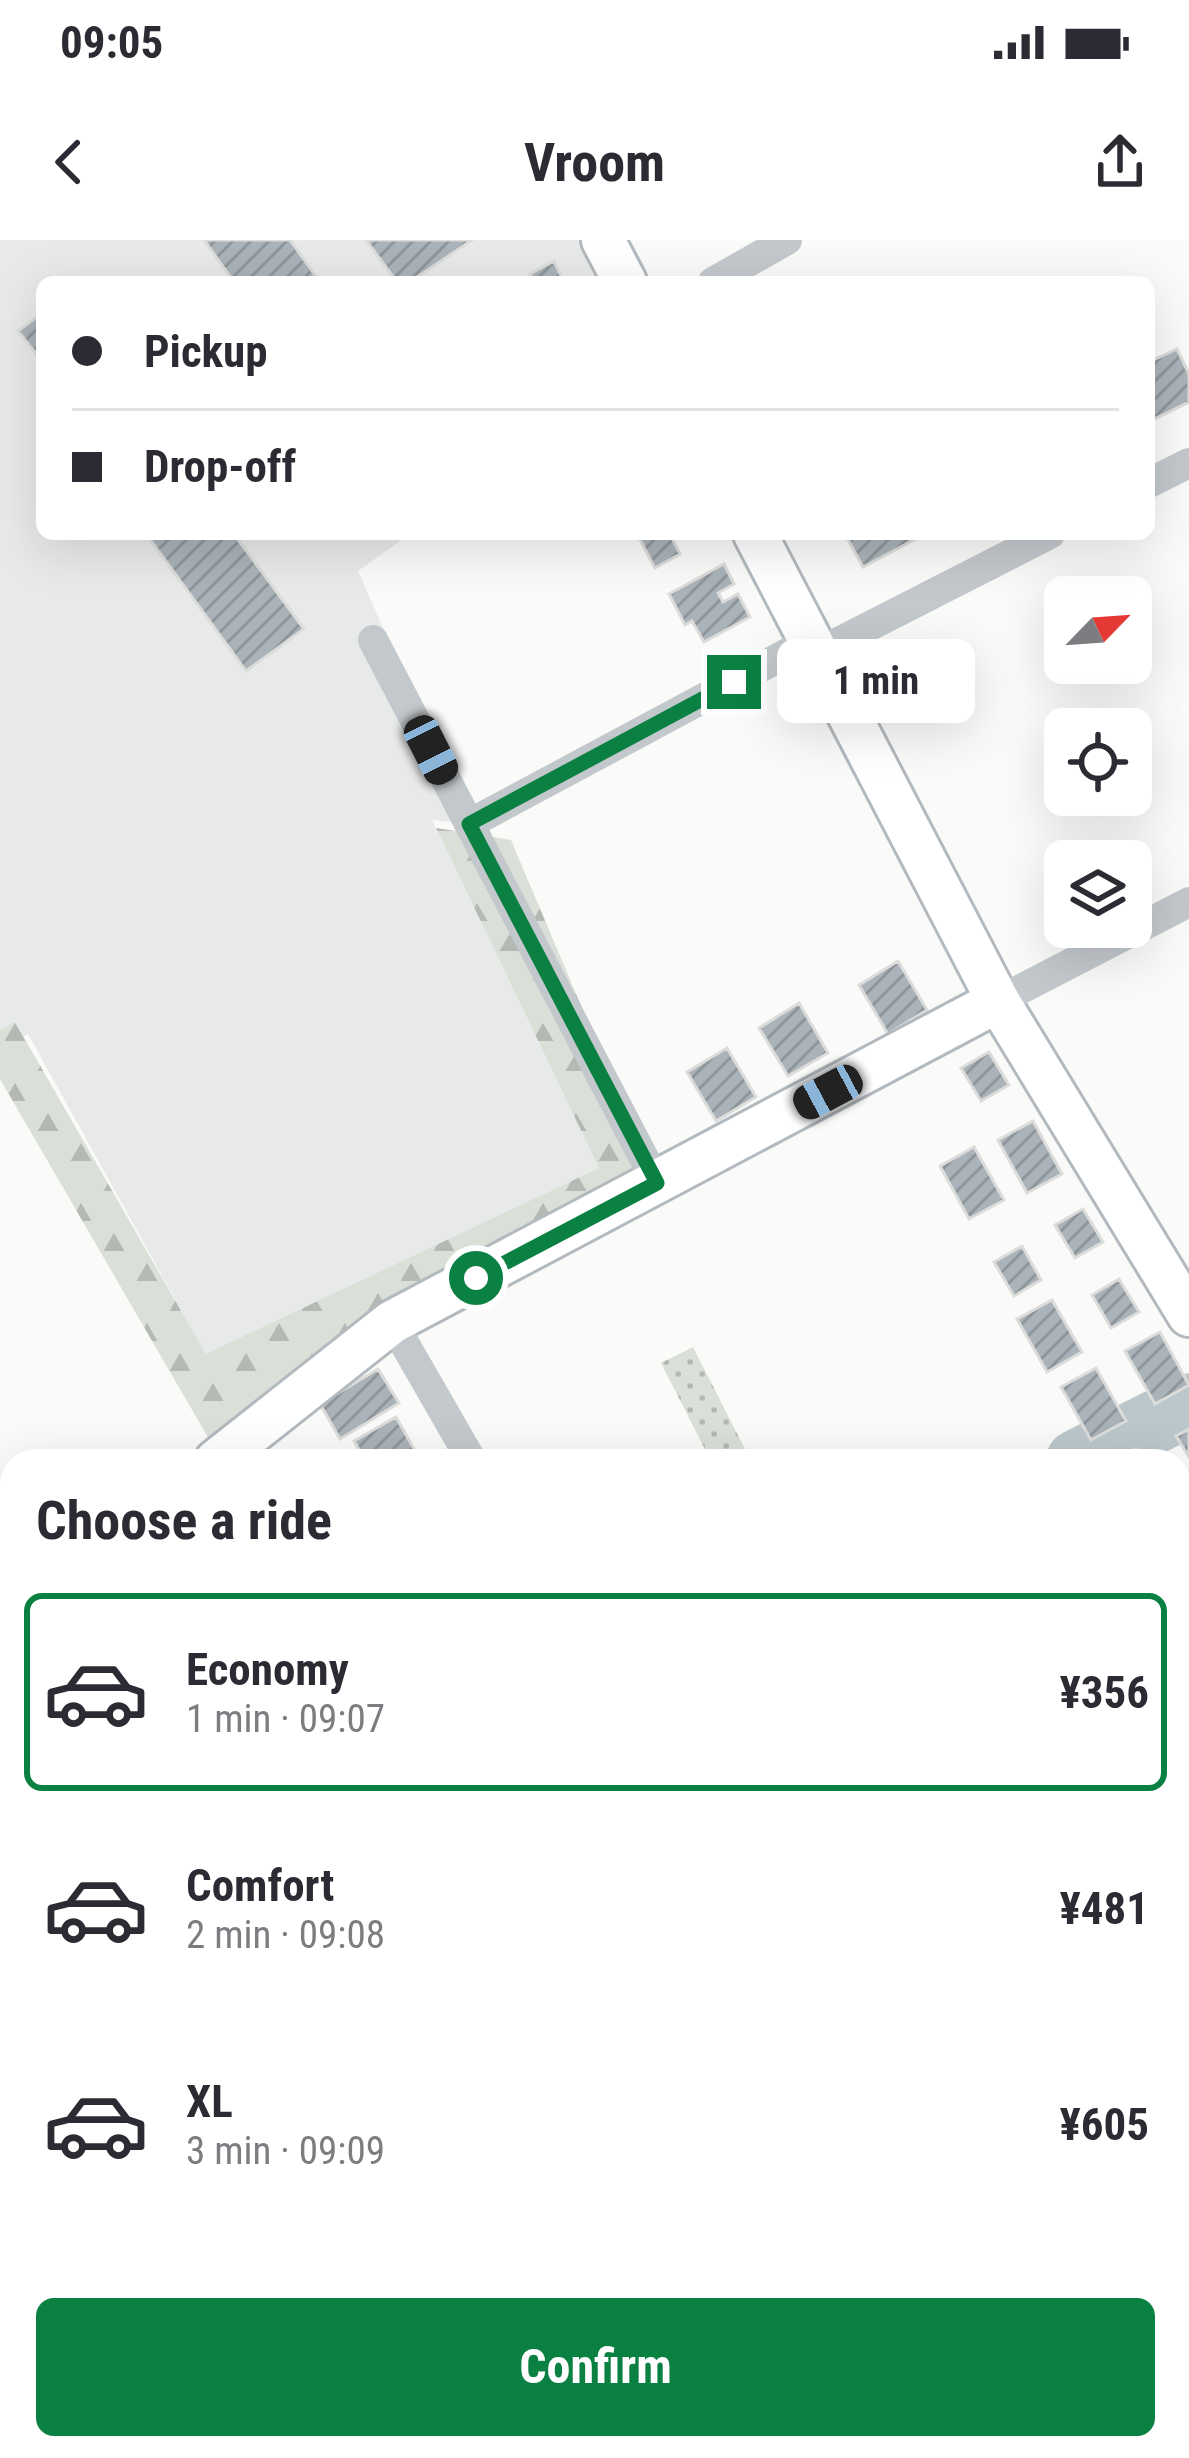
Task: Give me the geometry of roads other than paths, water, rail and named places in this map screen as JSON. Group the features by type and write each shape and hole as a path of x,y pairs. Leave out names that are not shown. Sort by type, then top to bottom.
{"street":[{"path":"603,240 622,276"},
{"path":"724,276 787,240"},
{"path":"1155,480 1189,463"},
{"path":"758,540 998,1001 1189,1316"},
{"path":"469,824 814,647 1037,540"},
{"path":"374,640 657,1183"},
{"path":"232,1449 392,1322 1189,902"},
{"path":"392,1322 465,1449"}],"waterway":[{"path":"1101,1449 1189,1405"}]}
